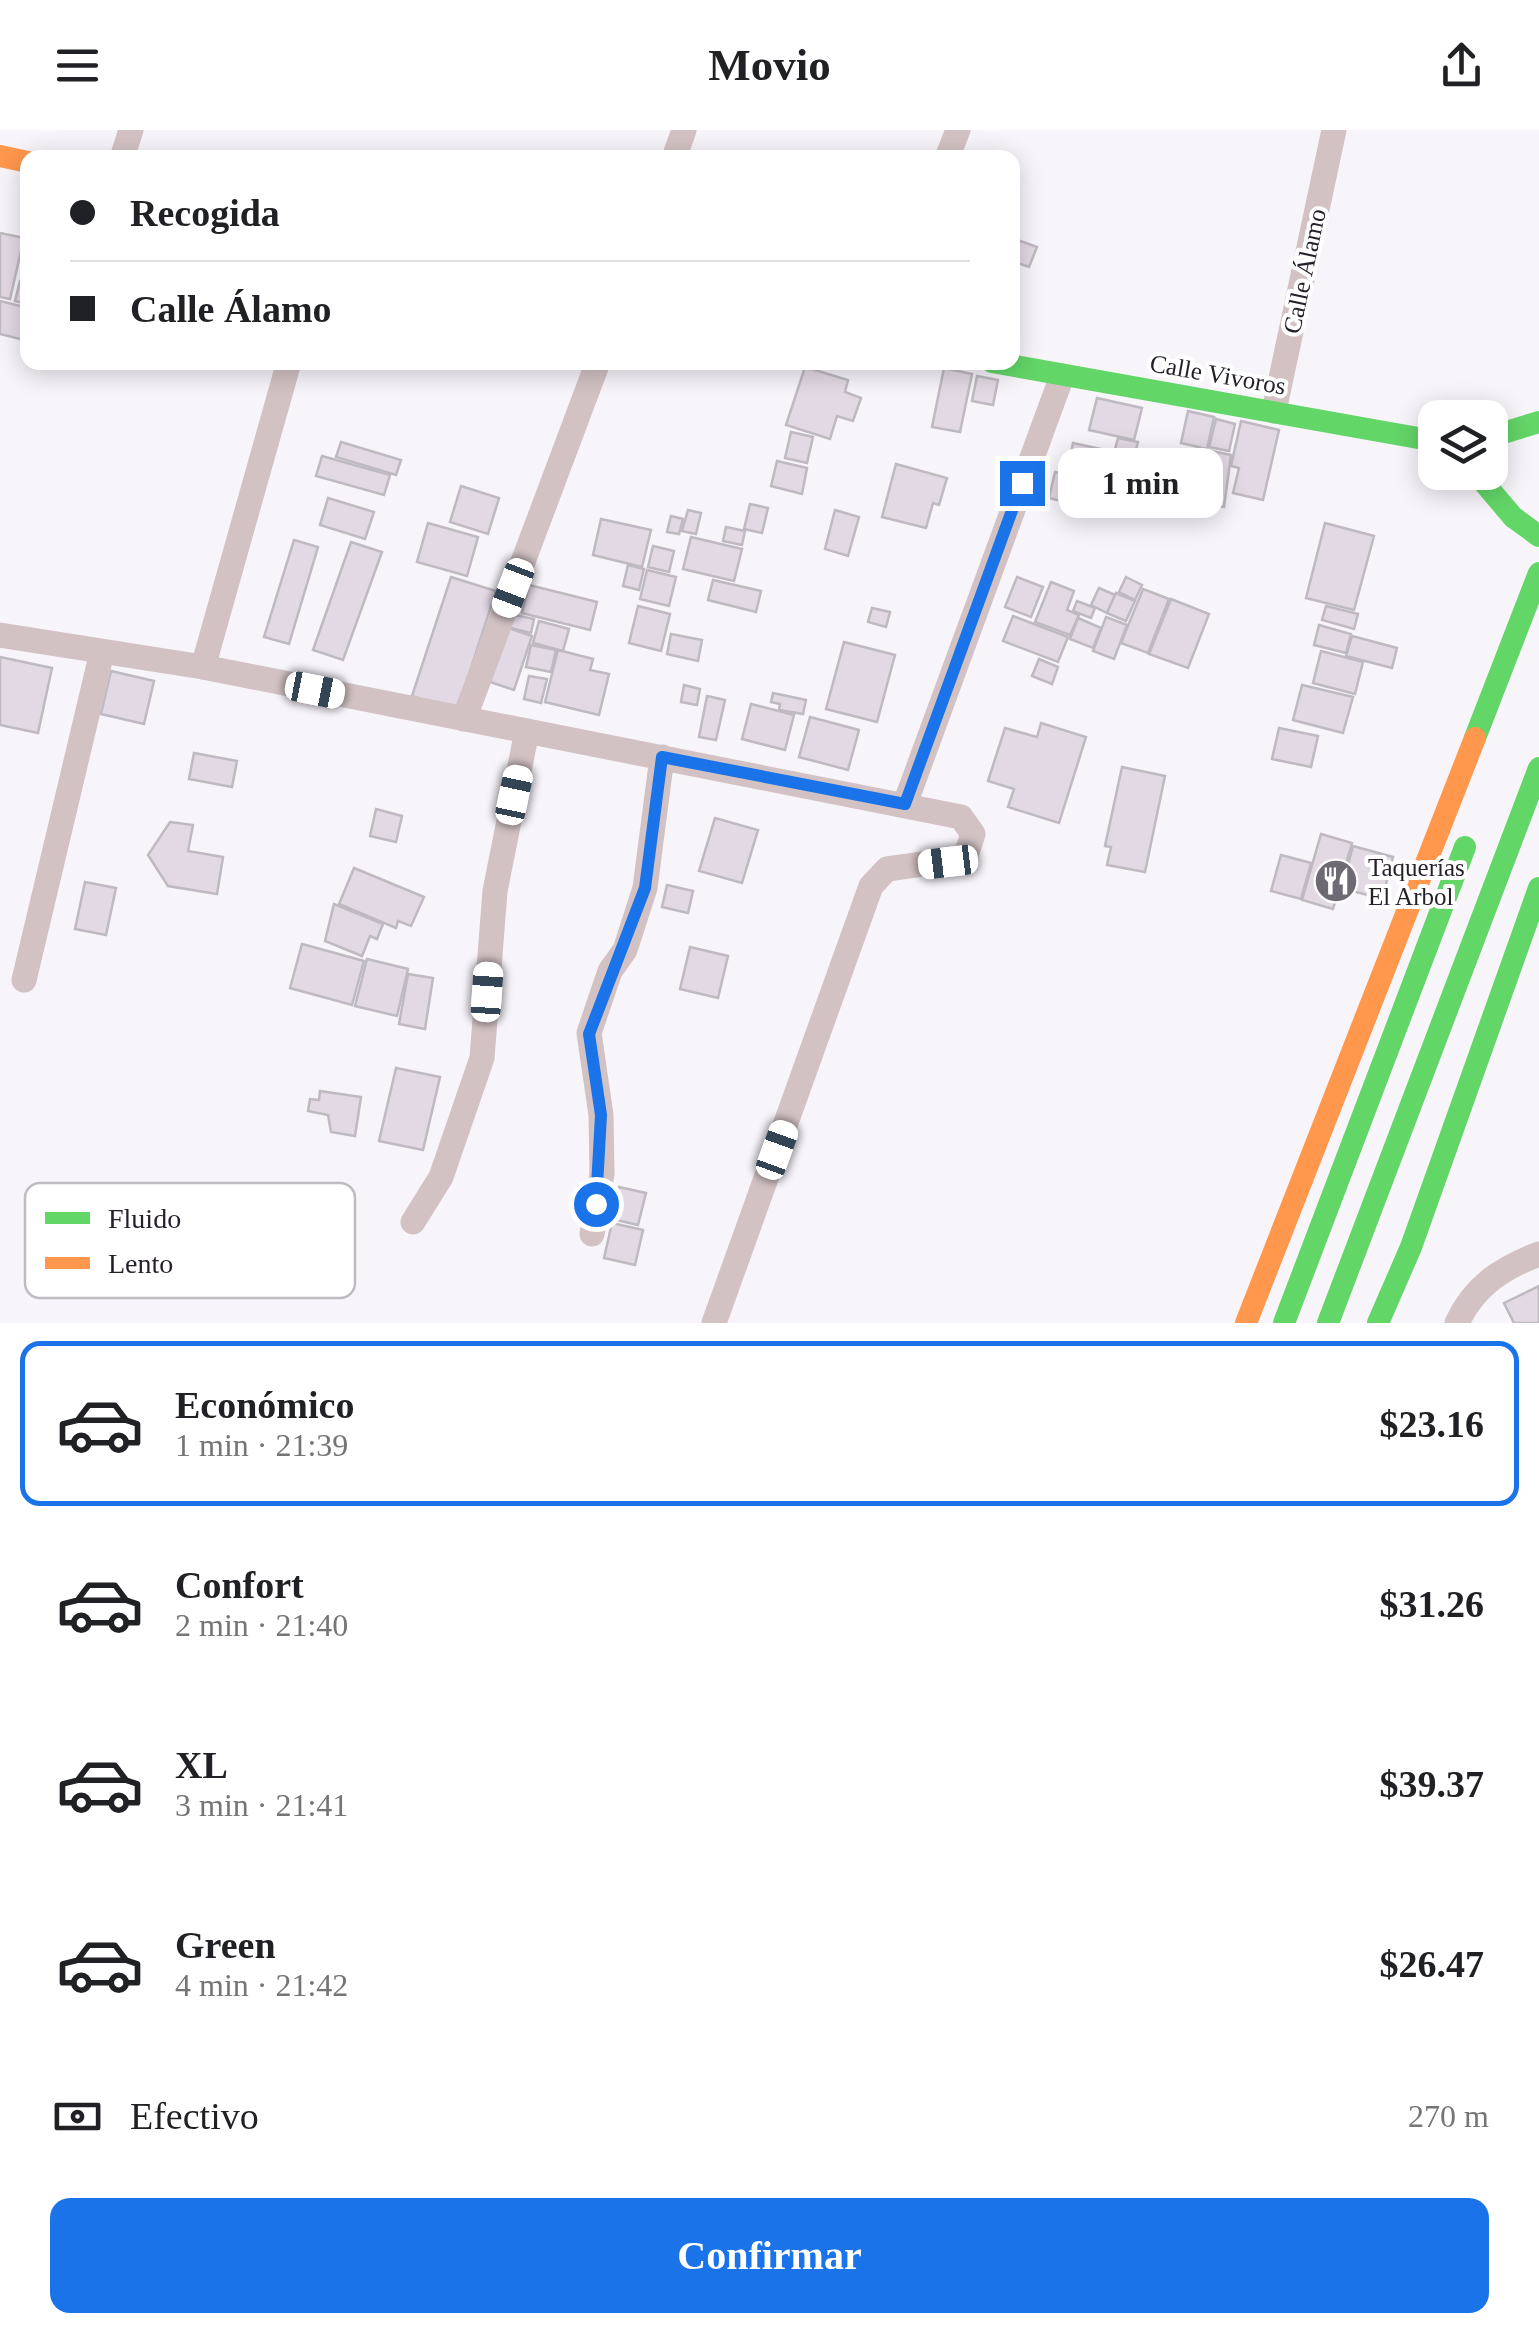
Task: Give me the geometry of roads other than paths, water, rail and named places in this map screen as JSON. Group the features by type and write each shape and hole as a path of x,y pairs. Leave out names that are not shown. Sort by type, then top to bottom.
{"main road":[{"name":"Calle Vivoros","path":"1020,368 1418,438"},
{"path":"1508,431 1539,422"},
{"path":"1490,490 1513,517 1539,536"},
{"path":"1246,1323 1539,573"},
{"path":"1328,1323 1539,768"},
{"path":"1284,1323 1475,821"},
{"path":"1378,1323 1411,1247 1539,888"}],"street":[{"name":"Calle Álamo","path":"1274,411 1334,130"},
{"path":"203,667 287,370"},
{"path":"464,720 595,370"},
{"path":"905,804 1062,376"},
{"path":"0,634 203,667 961,817 974,834 966,858 887,869 871,886 714,1323"},
{"path":"24,980 102,652"},
{"path":"413,1222 441,1177 482,1058 495,891 527,732"},
{"path":"592,1234 602,1174 602,1135 589,1034 645,888 662,757"},
{"path":"1458,1323 1467,1302 1503,1268 1539,1254"}],"place":[{"name":"Taquerías El Arbol","path":"1336,881"}]}
